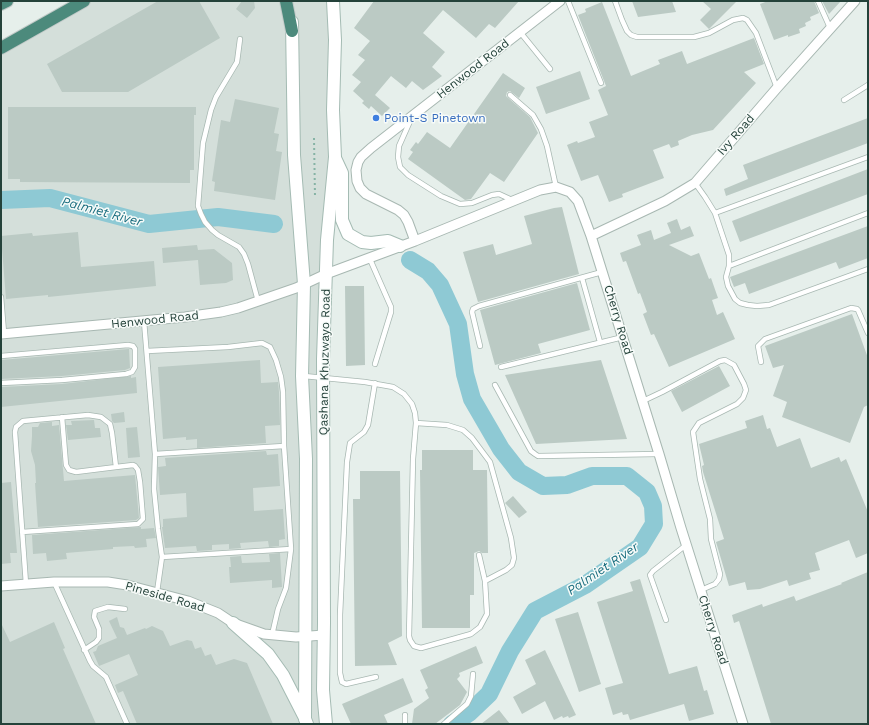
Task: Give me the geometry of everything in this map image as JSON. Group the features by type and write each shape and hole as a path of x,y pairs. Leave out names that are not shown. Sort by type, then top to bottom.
{"highway":[{"path":"1,4 7,1"},
{"path":"1,48 84,1"},
{"path":"286,1 292,31"}],"main road":[{"name":"Qashana Khuzwayo Road","path":"291,1 294,155 304,284 302,376 306,459 306,721"},
{"name":"Qashana Khuzwayo Road","path":"326,724 323,690 323,378 327,240 335,156 333,110 335,40 333,1"},
{"path":"335,156 342,172 342,220 348,234 362,242 371,243 388,241 400,246"},
{"path":"234,622 268,654 283,675 306,721"}],"street":[{"name":"Henwood Road","path":"415,241 404,215 398,210 366,194 360,188 357,181 356,170 361,157 560,1"},
{"name":"Ivy Road","path":"591,236 665,201 695,183 855,1"},
{"path":"304,284 540,190 556,187"},
{"name":"Cherry Road","path":"556,187 570,192 578,201 591,236 743,724"},
{"name":"Henwood Road","path":"3,334 144,321 221,312 284,293 304,284"},
{"name":"Pineside Road","path":"1,586 54,582 108,582 157,592 188,601 264,634 306,637 324,635"}],"lane":[{"path":"568,1 600,83"},
{"path":"615,1 627,30 631,35 637,37 694,37 709,33 733,20 743,18 747,20 756,33 777,88"},
{"path":"818,1 831,30"},
{"path":"520,32 550,69"},
{"path":"240,39 237,62 216,97 211,110 203,143 198,206 205,222 218,235 238,247 244,254 258,301"},
{"path":"844,100 868,85"},
{"path":"510,95 533,115 541,129 547,146 556,187"},
{"path":"413,115 399,146 398,157 400,167 408,174 441,196 460,204 472,203 492,195 499,194 514,201"},
{"path":"715,213 868,157"},
{"path":"695,183 715,213 729,255 729,266 726,279 732,294 740,303 757,306 769,305 868,269"},
{"path":"729,266 868,213"},
{"path":"369,257 391,307 391,312 375,364"},
{"path":"480,346 472,312 473,309 479,306 602,272"},
{"path":"582,278 600,342"},
{"path":"1,297 3,334"},
{"path":"761,362 758,346 765,338 851,308 857,308 868,333"},
{"path":"144,321 155,454 154,489 162,557 157,592"},
{"path":"500,367 623,337"},
{"path":"147,351 228,347 262,343 268,346 276,360 281,377 284,405 284,446 291,549 286,588 278,609 272,635"},
{"path":"1,356 131,345 135,350 135,367 132,372 126,374 62,380 1,383"},
{"path":"643,401 720,361 725,360 734,365 746,390 743,398 737,404 699,423 693,432 700,479 710,515 710,536 720,574 715,584 701,590"},
{"path":"302,376 375,383 393,387 404,394 412,404 416,423 413,459 409,636 414,646 421,648 471,634 480,627 487,614 485,581 479,555"},
{"path":"375,383 368,425 364,432 350,443 347,462 340,615 340,673 342,682 346,684 376,677"},
{"path":"495,385 531,451 538,456 659,454"},
{"path":"26,584 16,427 23,421 93,415 101,417 110,424 116,467"},
{"path":"22,532 138,524 144,517 137,468 133,465 76,472 68,470 66,465 62,417"},
{"path":"416,423 447,425 463,430 472,438 490,462 511,538 514,558 512,565 506,570 485,581"},
{"path":"155,454 284,446"},
{"path":"666,620 650,575 686,545"},
{"path":"162,557 291,549"},
{"path":"54,582 84,650 93,666 106,677 127,724"},
{"path":"84,650 96,642 99,638 99,629 94,617 95,611 108,607 125,608"},
{"path":"444,724 468,704 471,696 473,674"},
{"path":"405,715 406,724"}],"path":[{"path":"314,138 315,196"}],"shaded area":[{"path":"84,1 332,1 326,724 1,724 1,48"}],"building":[{"path":"158,1 199,1 220,38 128,92 62,92 47,64"},
{"path":"242,1 254,1 255,8 247,18 236,9"},
{"path":"374,1 519,1 495,28 489,24 476,38 443,10 423,33 445,52 432,67 442,76 423,90 412,81 406,88 391,76 375,95 390,108 382,116 371,106 369,109 362,103 364,101 353,91 361,82 352,75 365,60 358,55 370,41 354,28"},
{"path":"632,1 672,1 676,12 638,17"},
{"path":"702,1 737,1 709,29 700,20 711,9"},
{"path":"768,1 814,1 819,13 810,17 811,20 805,23 806,26 799,29 800,33 774,40 760,4"},
{"path":"822,1 841,1 829,14"},
{"path":"602,2 631,76 660,64 658,60 682,51 687,64 754,38 764,64 744,72 756,83 713,130 692,135 678,141 679,145 671,148 669,144 653,150 664,178 622,194 623,197 609,202 598,175 581,181 567,145 595,137 589,122 608,115 598,90 606,86 578,15 586,12 585,9"},
{"path":"580,71 590,99 546,114 536,87"},
{"path":"503,73 525,88 519,98 510,91 507,92 506,96 530,117 538,133 504,182 490,173 471,199 465,200 408,159 413,152 410,150 416,142 418,144 427,132 450,148"},
{"path":"235,99 279,108 274,133 279,134 276,151 282,152 275,200 214,191 215,182 212,181 221,120 230,122"},
{"path":"8,107 196,107 196,115 194,115 194,170 190,170 190,183 20,182 20,179 8,179"},
{"path":"868,118 868,143 726,196 724,189 748,179 743,165"},
{"path":"868,169 868,194 740,242 732,221"},
{"path":"562,207 579,274 478,302 463,252 493,244 496,255 532,244 524,216"},
{"path":"677,219 681,230 690,226 694,236 669,245 691,256 699,253 709,279 711,278 718,298 712,300 717,315 723,312 735,339 669,367 654,334 651,335 643,314 647,312 640,293 638,294 626,261 623,262 620,253 641,245 637,235 651,230 654,240 671,233 667,223"},
{"path":"868,226 868,258 839,269 836,262 749,294 745,283 734,287 730,277"},
{"path":"78,232 81,267 154,261 156,286 48,297 48,295 6,299 1,236 32,233 33,236"},
{"path":"197,245 198,250 214,249 232,263 233,280 226,283 200,285 198,260 163,263 162,248"},
{"path":"577,283 590,330 538,344 541,353 495,365 480,310"},
{"path":"345,286 364,286 365,365 346,366"},
{"path":"852,314 868,358 868,405 864,407 850,443 782,417 787,402 773,396 784,365 773,368 765,346"},
{"path":"129,349 130,368 125,370 62,376 1,379 1,360"},
{"path":"260,360 261,383 278,382 279,392 280,425 265,426 266,443 197,448 197,439 186,440 186,437 163,439 158,367"},
{"path":"601,360 627,439 536,444 505,375"},
{"path":"719,366 730,386 682,412 671,391"},
{"path":"131,376 131,378 136,377 137,393 1,407 1,387 62,384"},
{"path":"124,412 125,422 114,423 112,421 111,414"},
{"path":"763,415 767,429 770,428 777,447 800,438 811,468 839,457 841,462 846,459 868,512 868,553 856,558 849,540 815,553 820,570 809,573 811,579 789,586 787,580 760,589 747,590 745,582 729,586 716,542 724,539 703,472 702,466 704,465 699,444 747,428 745,421"},
{"path":"94,420 95,428 100,428 101,437 68,440 66,425 72,425 71,421"},
{"path":"52,422 52,426 59,425 64,481 135,475 139,518 136,520 38,527 35,465 31,451 32,427 38,427 40,423"},
{"path":"137,427 140,457 128,458 126,428"},
{"path":"422,450 473,450 473,470 487,470 488,553 482,553 479,551 474,553 474,595 470,595 470,628 422,628 420,470 422,470"},
{"path":"266,451 267,455 278,454 280,486 253,488 254,511 283,509 285,539 279,540 279,546 269,547 268,541 240,543 241,548 229,549 229,544 212,545 212,550 197,551 196,546 165,548 162,527 163,519 187,517 186,493 160,495 158,467 166,466 165,458"},
{"path":"360,471 400,471 402,636 388,643 397,665 355,666 353,499 360,499"},
{"path":"11,482 17,553 10,553 11,563 1,564 1,483"},
{"path":"513,496 527,512 519,518 505,503"},
{"path":"141,527 141,529 154,528 156,538 146,539 147,547 113,547 113,549 66,553 67,559 47,561 46,553 33,554 32,535"},
{"path":"280,553 282,587 272,588 272,580 230,583 230,557 241,556 242,563 270,562 269,554"},
{"path":"868,572 868,724 771,724 739,621 734,623 732,615 762,604 763,607 794,596 796,601 842,584 841,583"},
{"path":"640,579 669,674 697,666 704,691 707,690 714,714 689,721 684,704 630,720 628,714 623,715 622,712 613,715 605,688 623,683 597,602 633,591 630,582"},
{"path":"578,612 601,684 579,692 555,619"},
{"path":"117,617 120,627 124,628 127,635 152,626 163,631 170,646 187,640 192,641 195,649 201,647 205,656 211,654 216,665 234,659 247,663 273,724 137,724 123,691 118,693 115,685 138,675 129,654 99,666 93,652 96,651 98,646 117,638 109,621"},
{"path":"54,622 65,648 63,649 96,724 1,724 1,623 10,642"},
{"path":"476,646 483,663 459,673 460,676 457,679 467,692 460,705 435,724 412,724 414,709 429,698 425,690 428,688 420,670"},
{"path":"545,650 576,715 569,718 568,716 563,718 562,716 554,720 545,701 522,714 513,697 536,684 525,660"},
{"path":"403,678 413,702 384,715 388,724 351,724 342,704"},
{"path":"499,710 510,724 481,724"}],"waterway":[{"name":"Palmiet River","path":"1,200 50,198 149,224 218,217 274,224"},
{"name":"Palmiet River","path":"410,260 428,271 440,285 458,324 465,374 472,399 501,449 519,472 543,486 567,485 592,476 627,476 647,492 653,506 654,524 640,547 585,585 535,611 510,651 489,694 469,713 452,724"}],"place":[{"name":"Point-S Pinetown","path":"376,118"}]}
